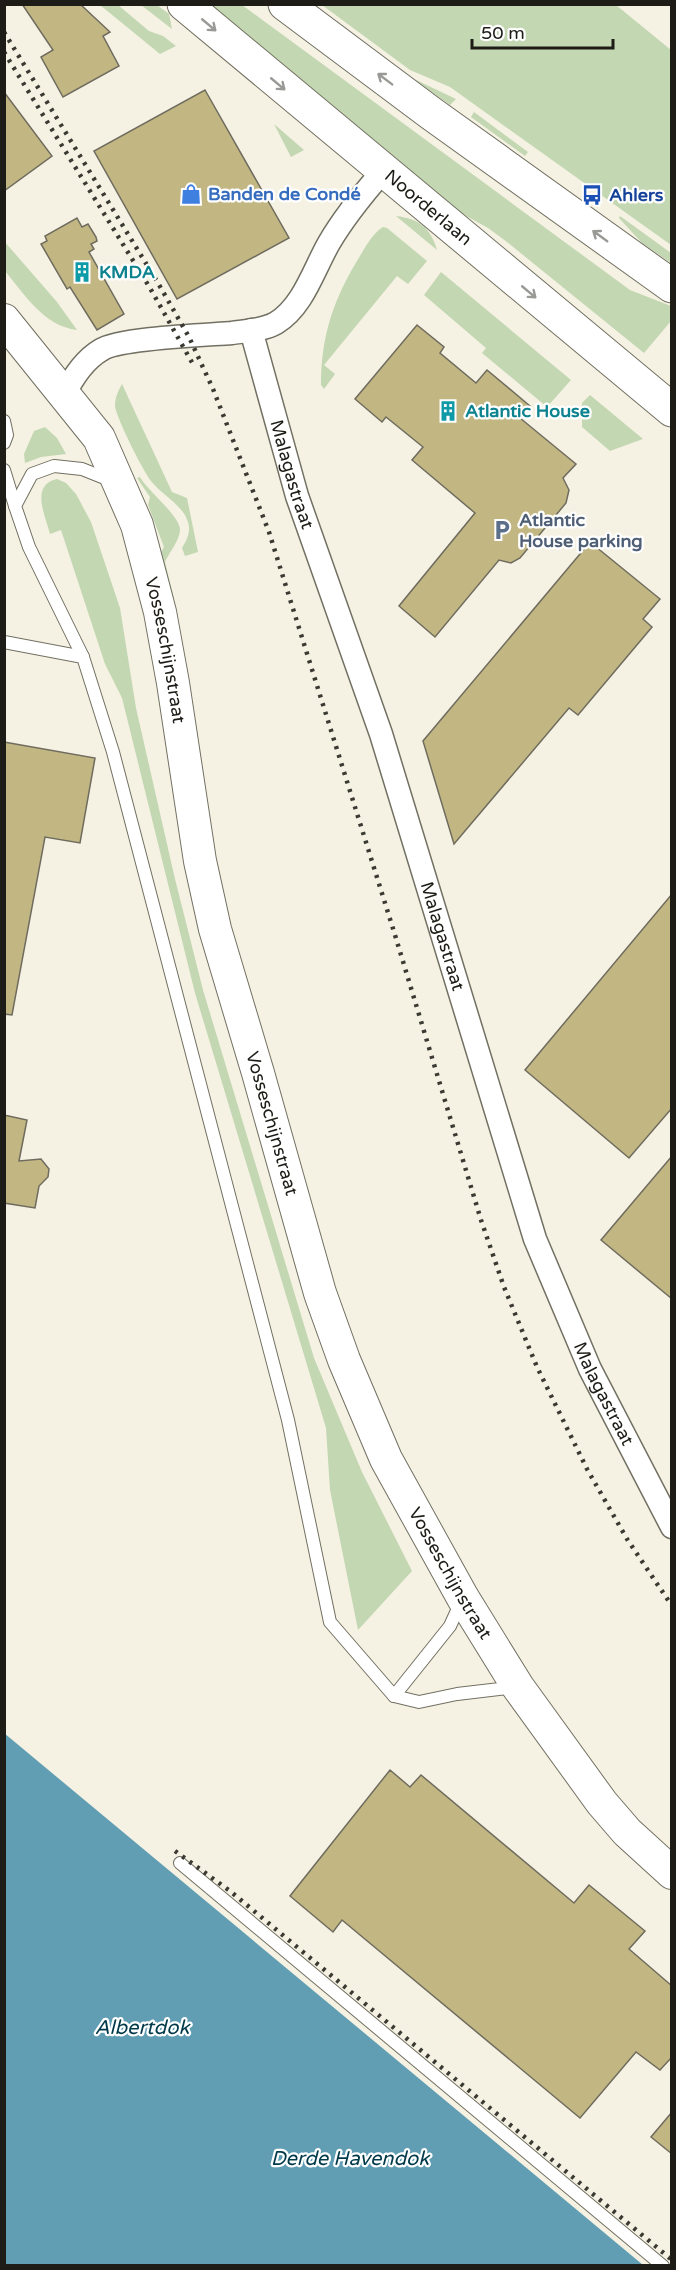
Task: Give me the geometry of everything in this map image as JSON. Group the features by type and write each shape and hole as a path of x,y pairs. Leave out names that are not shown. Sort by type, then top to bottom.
{"main road":[{"name":"Noorderlaan","path":"183,4 672,410"},
{"path":"285,4 451,128 672,286"}],"street":[{"path":"64,395 73,378 88,360 103,348 137,342 251,330 276,323 295,306 351,208 383,171"},
{"name":"Vosseschijnstraat","path":"5,320 99,438 137,525 160,612 200,861 215,929 320,1293 344,1360 386,1459 463,1598 518,1687 602,1803 627,1832 672,1873"},
{"name":"Malagastraat","path":"251,330 297,496 381,734 535,1239 590,1370 672,1527"}],"lane":[{"path":"4,421 7,435 4,443"},
{"path":"15,506 32,474 54,466 82,469 119,484"},
{"path":"4,470 29,547 83,657 116,763 288,1420 330,1622 394,1696 419,1702 457,1694 518,1687"},
{"path":"4,642 83,657"},
{"path":"394,1696 450,1626 463,1598"},
{"path":"180,1863 663,2265"}],"green space":[{"path":"100,5 118,5 149,31 163,36 176,46 160,54"},
{"path":"141,5 157,5 169,14 172,29"},
{"path":"209,5 242,5 630,290 671,306 671,321 644,353 507,242 488,228 452,208"},
{"path":"322,5 616,5 671,50 671,245 450,87 410,70"},
{"path":"414,79 456,99 450,105"},
{"path":"474,112 528,152 525,156 471,117"},
{"path":"274,124 304,150 291,157"},
{"path":"396,216 411,219 427,230 437,250"},
{"path":"620,216 671,253 671,263 642,243 619,218"},
{"path":"383,227 427,261 408,284 397,276 324,365 335,374 324,389 321,385 323,350 336,302 365,248"},
{"path":"4,241 57,302 77,330 65,327 45,316 20,290 5,271"},
{"path":"441,272 571,380 547,407 482,353 486,348 424,295"},
{"path":"122,384 172,492 187,498 198,552 185,556 182,548 187,539 188,522 182,510 151,481 125,432 115,406"},
{"path":"590,395 643,439 610,451 582,427 582,403"},
{"path":"45,427 57,438 66,454 41,457 25,463 24,454 34,431"},
{"path":"140,477 170,511 179,525 178,539 165,562 174,599 171,603 158,557 164,547 148,505 150,497 137,478"},
{"path":"57,479 66,483 76,494 91,522 120,608 136,708 203,990 314,1358 362,1472 412,1571 358,1630 330,1490 326,1428 195,993 122,698 105,664 61,530 50,534 43,510 44,487"}],"water":[{"name":"Albertdok","path":"4,1733 643,2265 5,2265"}],"building":[{"path":"22,4 80,4 110,32 103,36 119,66 63,97 41,57 53,50"},
{"name":"Banden de Condé","path":"205,90 289,238 177,299 94,151"},
{"path":"4,92 52,156 4,191"},
{"name":"KMDA","path":"77,218 82,227 88,224 96,237 97,241 91,244 94,249 89,252 124,314 97,330 70,287 67,289 41,244 47,241 45,236"},
{"path":"417,325 444,347 440,353 476,383 487,370 530,406 520,418 576,464 563,478 569,490 566,503 520,558 511,563 499,560 435,637 399,606 475,513 412,460 423,447 386,417 382,422 355,399"},
{"path":"590,542 660,599 643,619 652,627 578,715 569,708 454,844 423,741"},
{"path":"4,742 95,758 80,843 45,837 12,1015 4,1014"},
{"path":"672,894 672,1108 629,1158 525,1070"},
{"path":"4,1115 27,1120 19,1161 41,1159 49,1169 48,1177 39,1186 35,1208 4,1203"},
{"path":"672,1156 672,1299 601,1240"},
{"path":"390,1770 410,1787 421,1775 574,1903 589,1885 645,1931 629,1949 672,1986 672,2057 660,2070 636,2052 580,2118 342,1920 333,1932 290,1896"},
{"path":"672,2112 672,2154 651,2137"}],"railway":[{"path":"4,32 158,283 189,337 213,389 269,532 481,1220 504,1287 537,1367 587,1469 627,1539 672,1606"},
{"path":"4,52 150,288 194,366"},
{"path":"175,1851 230,1891 672,2260"}],"place":[{"name":"Banden de Condé","path":"191,194"},
{"name":"Ahlers","path":"592,195"},
{"name":"KMDA","path":"82,272"},
{"name":"Atlantic House","path":"448,411"},
{"name":"Atlantic House parking","path":"502,530"}],"water label":[{"name":"Derde Havendok","path":"350,2159"}]}
